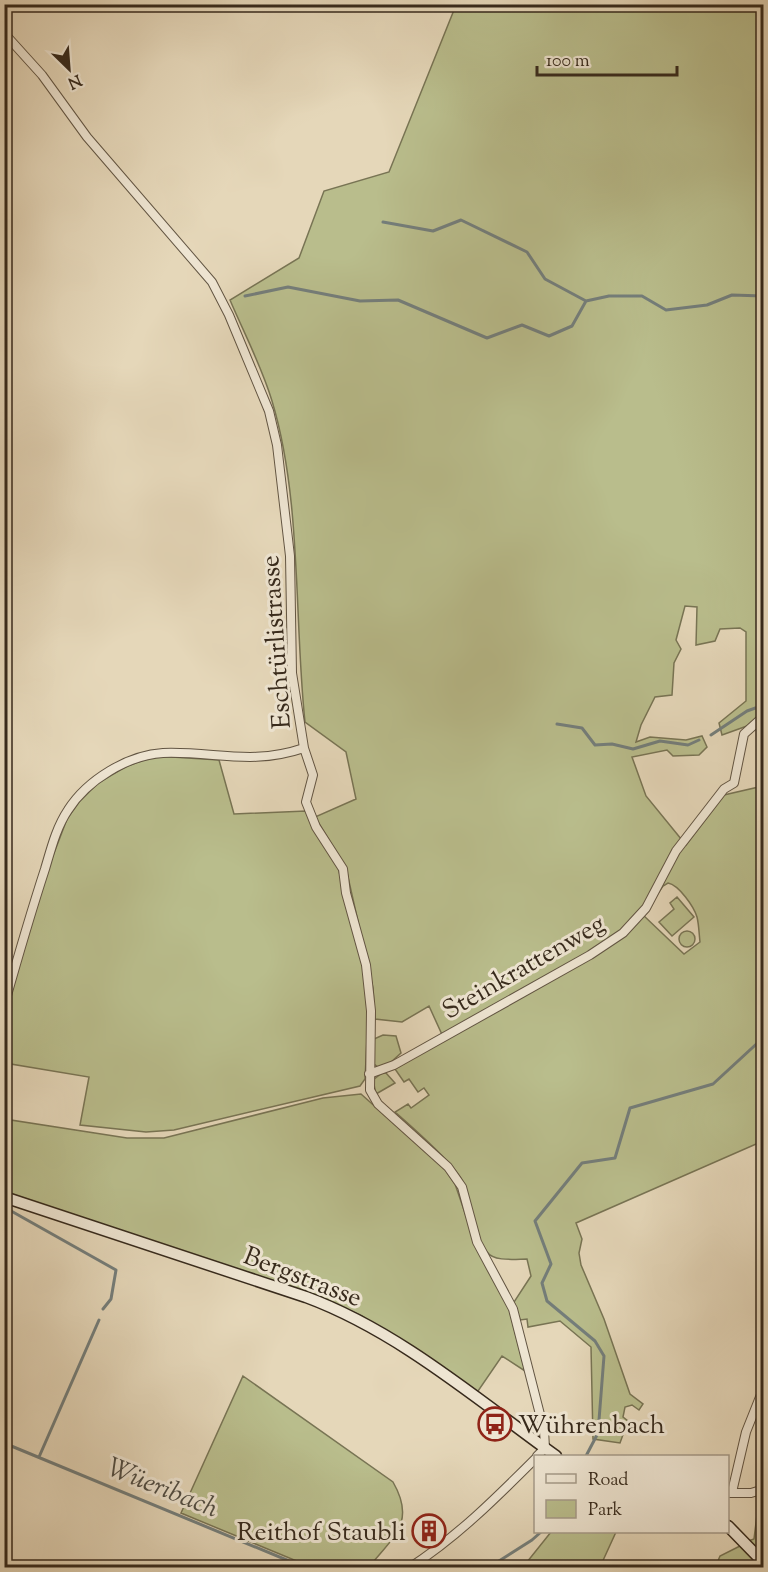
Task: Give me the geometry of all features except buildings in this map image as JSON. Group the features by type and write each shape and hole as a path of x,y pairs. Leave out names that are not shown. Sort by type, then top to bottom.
{"street":[{"name":"Eschtürlistrasse","path":"4,33 42,75 87,137 212,282 229,315 268,411 277,445 291,556 292,673 304,748 313,775 306,802 316,827 343,869 346,893 366,965 371,1011 370,1090 378,1104 448,1167 462,1186 477,1242 513,1309 544,1430 539,1454"},
{"name":"Steinkrattenweg","path":"369,1074 394,1065 590,956 623,933 646,908 676,851 723,789 734,783 744,734 764,716"},
{"path":"4,1006 28,920 59,827 68,809 84,791 102,776 138,756 163,753 256,759 279,756 304,748"},
{"name":"Bergstrasse","path":"4,1197 306,1298 352,1316 403,1347 539,1454"},
{"path":"764,1387 746,1432 730,1493 751,1493 764,1489"},
{"path":"409,1568 473,1520 534,1459"},
{"path":"729,1527 764,1563"}],"green space":[{"path":"456,5 763,5 763,714 747,726 722,735 719,723 746,701 746,632 740,628 720,629 715,641 696,645 697,607 685,606 676,640 681,649 674,663 672,695 655,697 641,725 636,742 650,737 686,740 702,736 707,747 699,755 673,756 667,750 632,757 646,796 686,845 724,795 763,786 763,1141 576,1223 582,1239 579,1253 581,1265 604,1319 630,1394 643,1404 639,1410 632,1405 625,1407 623,1417 628,1421 620,1443 593,1439 591,1347 560,1321 528,1327 527,1319 520,1320 514,1302 531,1276 527,1259 500,1259 487,1252 478,1236 466,1191 458,1174 395,1112 408,1104 411,1108 429,1095 424,1088 418,1092 409,1079 404,1082 395,1069 444,1039 429,1006 402,1022 375,1019 373,988 346,868 315,817 356,799 346,752 305,722 293,519 282,439 263,376 230,300 299,258 324,191 389,172","holes":["668,883 689,902 698,920 700,942 684,954 643,915 663,886"]},
{"path":"156,756 219,760 234,814 306,811 338,867 363,967 368,1019 365,1079 360,1086 174,1130 146,1132 80,1125 89,1077 5,1063 5,1013 26,927 67,819 79,802 98,783 127,766"},
{"path":"677,897 694,917 672,936 659,922 674,909 670,903"},
{"path":"687,931 695,939 687,947 679,939"},
{"path":"383,1035 396,1036 401,1053 390,1063 378,1067 374,1064 374,1039"},
{"path":"382,1073 386,1073 395,1083 376,1094 373,1080"},
{"path":"361,1094 444,1168 455,1184 476,1245 506,1297 525,1371 502,1356 476,1394 362,1316 315,1295 5,1192 4,1119 127,1138 164,1138 323,1098"},
{"path":"243,1376 393,1482 400,1496 402,1518 394,1537 369,1567 311,1567 181,1513"},
{"path":"531,1413 537,1418 540,1428 535,1434 523,1426"},
{"path":"763,1497 763,1557 748,1541 754,1539 759,1499"},
{"path":"550,1533 616,1533 600,1567 523,1567"},
{"path":"740,1546 761,1567 715,1568 720,1556"}],"waterway":[{"path":"383,222 433,231 461,220 527,252 545,279 586,301"},
{"path":"245,296 288,287 360,301 398,300 487,338 522,325 549,336 572,326 586,301 609,296 642,296 666,310 707,305 732,295 763,296"},
{"path":"711,735 747,711 764,705"},
{"path":"557,724 582,728 595,745 612,744 633,749 660,741 688,745 699,740"},
{"name":"Wüeribach","path":"587,1455 598,1433 604,1356 595,1341 547,1301 542,1283 551,1264 535,1221 582,1163 615,1158 630,1108 713,1084 764,1037"},
{"path":"4,1207 116,1270 111,1299 103,1309"},
{"path":"39,1457 99,1320"},
{"name":"Wüeribach","path":"4,1443 306,1568"},
{"name":"Wüeribach","path":"488,1568 540,1533"}],"place":[{"name":"Wührenbach","path":"495,1424"},
{"name":"Reithof Staubli","path":"429,1531"}]}
